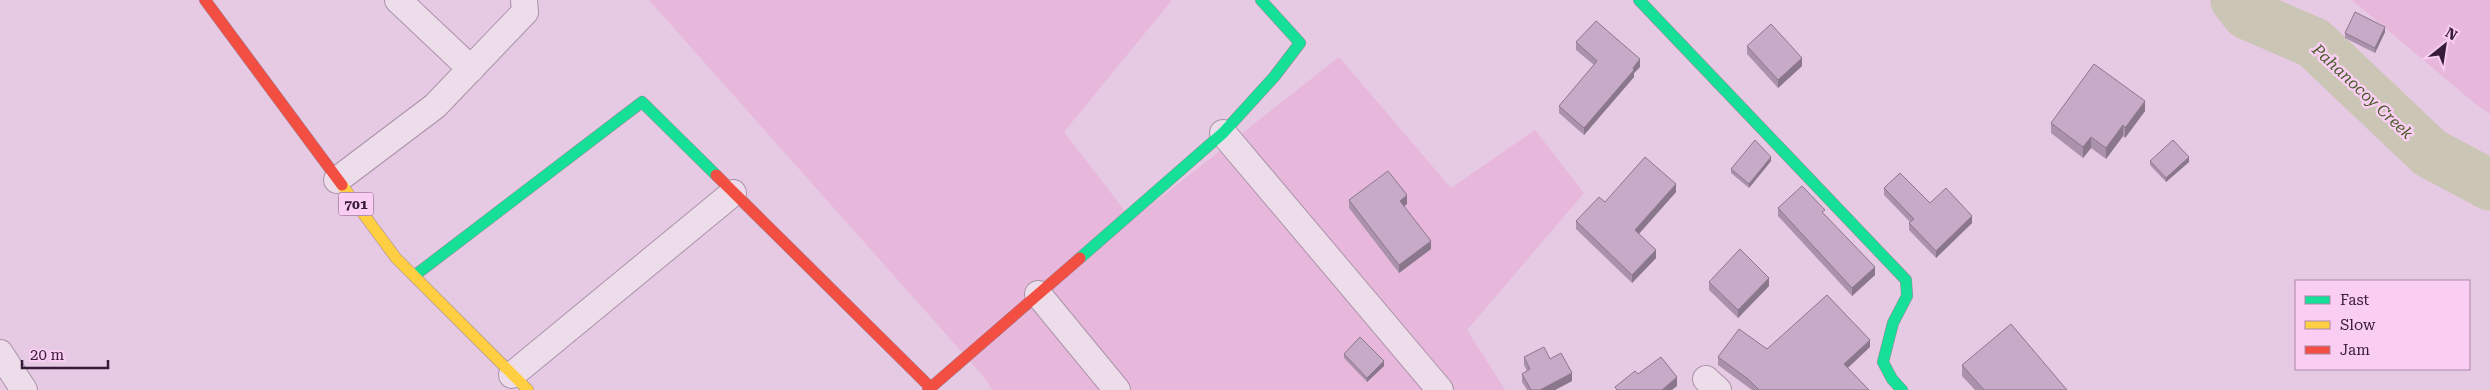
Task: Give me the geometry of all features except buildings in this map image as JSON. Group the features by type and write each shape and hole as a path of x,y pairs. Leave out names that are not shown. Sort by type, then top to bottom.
{"street":[{"name":"701","path":"205,0 396,258 520,382"},
{"path":"398,0 470,69"},
{"path":"337,180 435,106 525,12 524,0"},
{"path":"414,276 642,102 929,389 1223,133 1274,77 1300,43 1261,0"},
{"path":"1640,0 1906,280 1907,296 1892,323 1883,362 1892,379 1902,390"},
{"path":"1223,133 1440,390"},
{"path":"520,382 733,193"},
{"path":"1038,294 1117,390"},
{"path":"0,353 24,390"}],"shaded area":[{"path":"649,0 1172,0 1064,132 1132,220 1339,57 1451,188 1535,130 1584,193 1467,330 1505,390 992,390 984,377"},
{"path":"2352,0 2490,0 2490,114 2473,102"}],"waterway":[{"name":"Pahanocoy Creek","path":"2236,0 2247,14 2314,43 2430,153 2490,185"}],"traffic: fast":[{"path":"1080,258 1223,133 1274,77 1300,43 1261,0"},
{"path":"1639,0 1906,280 1907,296 1893,323 1883,362 1892,379 1902,390"},
{"path":"414,276 642,102 716,175"}],"traffic: slow":[{"path":"342,185 396,258 528,390"}],"traffic: jam":[{"path":"205,0 342,185"},
{"path":"716,175 931,388"},
{"path":"928,390 1080,258"}]}
